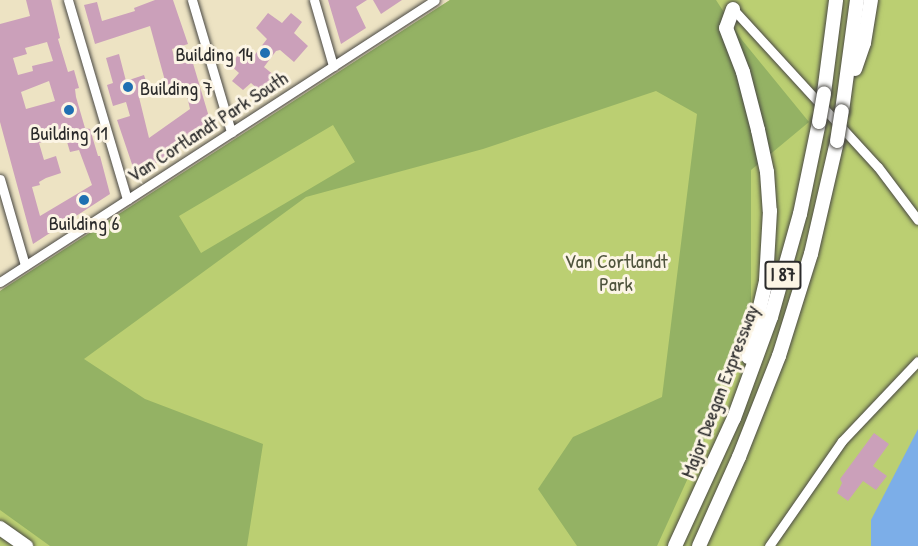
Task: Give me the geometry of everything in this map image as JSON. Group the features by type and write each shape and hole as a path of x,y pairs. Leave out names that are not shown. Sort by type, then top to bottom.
{"highway":[{"name":"Major Deegan Expressway","path":"675,546 734,418 771,317 789,257 819,122 836,0"},
{"name":"Major Deegan Expressway","path":"699,546 740,457 779,356 811,254 837,141 857,0"},
{"path":"845,93 864,43 871,0"},
{"path":"733,9 726,28 745,81 762,150 769,192 771,231 766,281 734,418"},
{"path":"0,528 26,546"}],"street":[{"path":"68,0 128,199"},
{"path":"192,0 231,132"},
{"path":"314,0 333,66"},
{"name":"Van Cortlandt Park South","path":"0,282 435,0"},
{"path":"733,9 878,167 918,220"},
{"path":"0,179 26,266"},
{"path":"769,546 842,441 918,361"}],"green space":[{"name":"Van Cortlandt Park","path":"450,0 918,0 918,546 0,546 0,291"},
{"path":"450,0 716,0 742,40 809,122 751,170 751,333 727,360 703,445 657,546 577,546 538,489 573,437 662,397 697,114 656,91 483,149 306,197 84,359 145,399 263,444 247,546 50,546 0,510 0,291","holes":["333,125 355,162 201,253 179,216"]}],"water":[{"path":"918,429 918,546 871,546 871,520"}],"building":[{"path":"26,0 51,0 60,38 58,39 68,72 74,70 79,88 75,89 76,97 85,128 90,129 110,194 33,244 0,122 0,24 30,16","holes":["47,42 53,61 32,66 33,71 18,75 13,58 27,54 25,48","49,81 55,101 26,109 21,92","65,135 70,152 79,150 92,185 40,216 32,187 40,185 39,182 46,178 61,173 56,156 44,160 39,143"]},
{"name":"Building 7","path":"155,0 173,0 188,44 172,49 176,64 192,60 212,127 136,176 117,120 130,116 126,102 113,106 107,85 113,83 106,58 119,54 126,81 144,75 149,90 138,93 149,138 190,109 184,83 167,88 150,26 95,44 84,5 97,2 102,21 135,11 134,8"},
{"path":"328,0 367,0 356,7 366,28 341,44"},
{"path":"373,0 402,0 381,14"},
{"name":"Building 14","path":"268,13 282,23 291,13 302,22 294,33 308,46 294,62 280,50 276,51 264,67 275,76 261,92 251,83 243,90 232,81 239,73 230,65 243,49 253,57 267,39 256,28"},
{"path":"874,433 889,444 873,466 887,476 876,490 863,481 848,501 837,493 842,483 840,479"}],"place":[{"name":"Building 14","path":"265,53"},
{"name":"Building 7","path":"128,87"},
{"name":"Building 11","path":"69,110"},
{"name":"Building 6","path":"84,200"}]}
